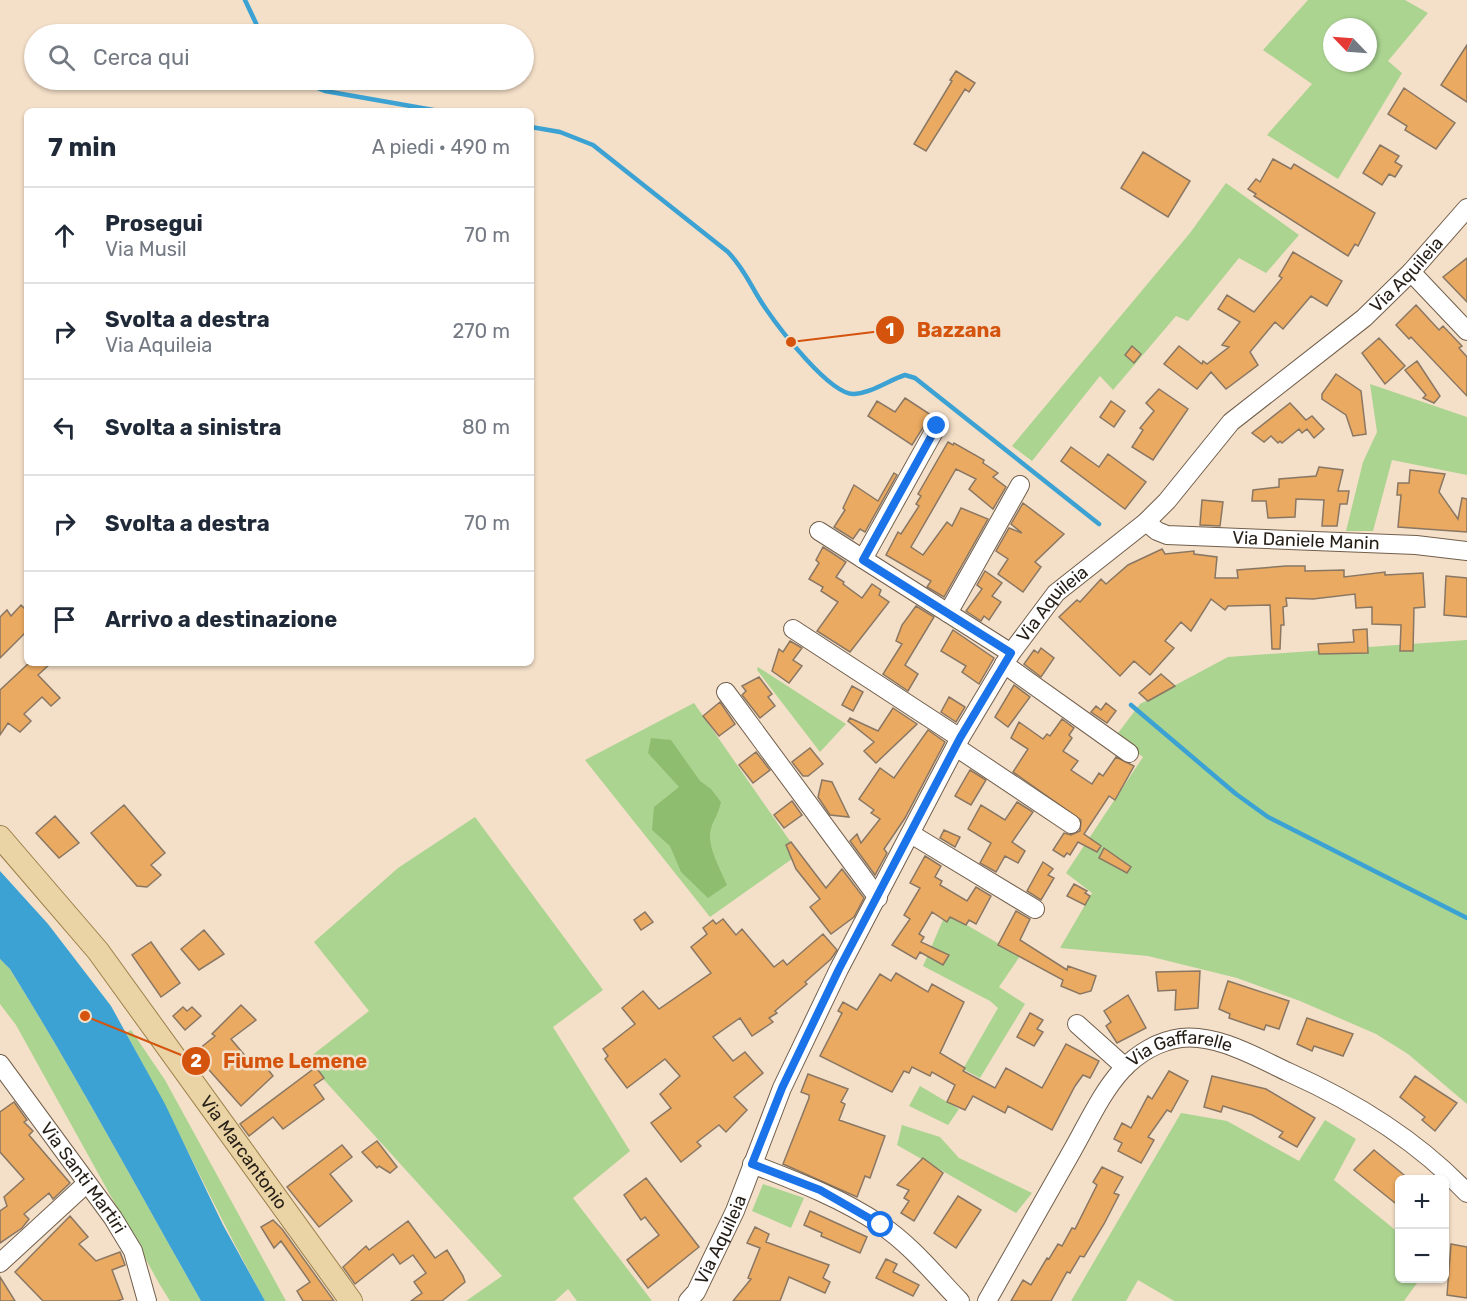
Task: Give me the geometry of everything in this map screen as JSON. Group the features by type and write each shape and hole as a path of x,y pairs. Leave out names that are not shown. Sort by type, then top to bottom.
{"main road":[{"name":"Via Marcantonio","path":"0,837 98,951 351,1301"}],"street":[{"name":"Via Aquileia","path":"688,1301 696,1292 735,1211 782,1088 839,969 958,742 1007,659 1056,593 1146,522 1167,501 1231,422 1364,318 1411,272 1467,208"},
{"path":"1411,272 1467,330"},
{"path":"863,560 937,426"},
{"path":"948,613 1020,485"},
{"name":"Via Daniele Manin","path":"1146,522 1157,531 1167,535 1405,545 1467,551"},
{"path":"819,531 948,613 1129,753"},
{"path":"794,629 958,742 1071,824"},
{"path":"726,692 878,898"},
{"path":"911,834 1035,909"},
{"path":"1077,1024 1125,1067"},
{"name":"Via Gaffarelle","path":"987,1301 1099,1104 1125,1067 1139,1054 1161,1043 1182,1038 1212,1041 1235,1048 1305,1080 1376,1120 1413,1146 1467,1193"},
{"name":"Via Santi Martiri","path":"0,1064 113,1218 133,1251 147,1301"},
{"path":"752,1164 820,1190 881,1225 911,1251 960,1301"},
{"path":"0,1263 87,1183"}],"green space":[{"path":"1308,0 1405,0 1428,13 1388,61 1402,73 1338,179 1267,135 1312,84 1263,50"},
{"path":"1226,183 1299,235 1266,273 1239,258 1188,321 1176,316 1113,390 1100,376 1032,461 1012,446 1190,233"},
{"path":"1370,384 1467,417 1467,475 1392,460 1373,531 1346,531 1363,462 1377,432"},
{"path":"1467,640 1467,1104 1408,1054 1376,1034 1300,1001 1237,978 1148,956 1060,948 1092,893 1066,873 1143,757 1115,737 1140,704 1228,657"},
{"path":"758,667 846,724 820,752 757,670"},
{"path":"694,703 799,854 710,917 585,760"},
{"path":"651,738 671,740 700,781 711,789 721,802 710,835 715,857 727,885 708,898 681,872 670,846 652,830 654,807 679,787 648,753"},
{"path":"475,817 603,990 553,1027 630,1151 573,1198 652,1301 577,1301 568,1289 555,1301 466,1301 502,1276 306,1060 369,1011 314,942 398,868"},
{"path":"946,913 1020,956 999,987 1025,1004 980,1078 963,1069 998,1008 990,1001 923,966"},
{"path":"0,959 10,969 59,1051 201,1301 170,1301 160,1285 16,1025 0,1004"},
{"path":"131,1030 165,1080 286,1301 265,1301 126,1033"},
{"path":"920,1086 959,1109 948,1125 909,1106"},
{"path":"1181,1113 1227,1121 1299,1161 1325,1120 1356,1139 1334,1180 1395,1230 1395,1283 1417,1283 1404,1301 1174,1301 1138,1280 1126,1301 1071,1301"},
{"path":"902,1125 940,1137 959,1158 1032,1193 1016,1213 897,1145"},
{"path":"763,1184 804,1198 791,1228 752,1211"}],"water":[{"path":"0,871 48,924 111,1006 165,1104 223,1225 265,1301 201,1301 59,1051 10,969 0,959"}],"building":[{"path":"1467,45 1467,102 1441,85"},
{"path":"956,71 975,83 969,92 965,89 926,151 914,144"},
{"path":"1404,88 1455,123 1436,149 1405,130 1407,126 1388,114"},
{"path":"1380,145 1399,156 1395,162 1402,166 1395,177 1389,174 1382,185 1363,173"},
{"path":"1143,152 1190,181 1168,217 1121,188"},
{"path":"1273,159 1291,169 1294,164 1375,213 1358,246 1355,244 1348,256 1254,196 1256,194 1248,189 1256,179 1260,182"},
{"path":"1293,252 1342,281 1327,306 1311,296 1283,329 1275,322 1250,352 1258,365 1226,389 1211,372 1197,389 1164,364 1179,346 1202,364 1203,361 1207,364 1229,347 1222,345 1240,322 1218,309 1227,295 1254,312 1282,278 1279,276"},
{"path":"1467,258 1467,302 1443,277"},
{"path":"1416,305 1439,330 1443,326 1462,346 1459,348 1467,357 1467,396 1411,337 1409,339 1396,325"},
{"path":"1379,338 1405,366 1385,384 1362,353"},
{"path":"1132,346 1141,354 1134,363 1125,355"},
{"path":"1417,361 1440,396 1434,403 1423,398 1426,395 1405,370"},
{"path":"1336,374 1361,391 1366,434 1353,436 1346,415 1322,399 1322,394"},
{"path":"1159,389 1188,409 1153,460 1132,447 1143,430 1140,428 1154,411 1146,403"},
{"path":"905,398 931,415 912,445 868,416 877,401 895,412"},
{"path":"1111,401 1125,411 1114,427 1100,417"},
{"path":"1290,403 1306,420 1312,416 1324,429 1314,438 1307,429 1302,433 1299,429 1282,443 1280,441 1278,443 1271,436 1264,442 1252,433"},
{"path":"948,442 984,460 983,463 998,473 993,477 1006,487 993,509 969,489 976,479 956,469 911,547 923,555 947,522 952,526 961,508 988,519 944,597 927,587 931,581 886,555 898,532 901,534 919,506 916,504 921,496 918,494"},
{"path":"1071,447 1099,467 1108,454 1146,482 1125,509 1061,461"},
{"path":"1319,467 1343,470 1338,491 1349,491 1347,504 1340,504 1337,526 1322,526 1324,500 1296,499 1295,517 1268,518 1266,501 1252,501 1253,490 1279,487 1279,479 1316,476"},
{"path":"1410,470 1445,474 1439,492 1458,519 1462,498 1467,499 1467,532 1398,527 1401,495 1397,495 1398,483 1409,483"},
{"path":"894,473 897,475 865,532 860,529 853,539 834,527 845,510 843,508 854,485 878,501"},
{"path":"1202,500 1223,502 1220,526 1200,525"},
{"path":"1023,503 1064,534 1035,562 1041,567 1023,592 998,574 1008,559 996,551 1009,528 1022,533 1011,524"},
{"path":"823,547 846,562 836,577 844,582 843,584 862,598 872,584 881,590 879,595 889,602 850,652 817,631 838,602 821,591 823,587 809,579 819,563 816,560"},
{"path":"1162,549 1165,554 1194,551 1194,554 1217,557 1215,578 1238,578 1237,570 1286,566 1305,566 1305,571 1344,570 1344,577 1385,572 1385,575 1423,573 1425,607 1414,608 1413,651 1400,651 1401,625 1372,624 1372,607 1356,608 1355,594 1313,599 1286,598 1287,606 1283,607 1284,625 1281,625 1280,649 1272,649 1270,605 1228,606 1225,610 1211,599 1191,631 1181,622 1165,641 1174,648 1150,675 1134,661 1120,676 1059,617 1077,600 1080,602 1101,579 1106,584 1128,565"},
{"path":"985,571 1002,583 992,596 1001,602 989,620 984,616 981,621 966,611 982,589 977,585"},
{"path":"1446,576 1467,578 1467,617 1444,615"},
{"path":"21,605 24,608 24,634 0,658 0,617 7,610 11,616"},
{"path":"916,606 934,617 905,665 918,674 908,691 883,674 902,644 896,641 902,625"},
{"path":"1367,629 1368,653 1319,654 1318,644 1354,642 1353,630"},
{"path":"953,630 994,658 979,684 962,672 966,666 941,651"},
{"path":"790,641 802,648 793,660 802,666 789,683 772,671 779,649 783,652"},
{"path":"1041,648 1054,658 1041,677 1024,664 1034,650 1038,653"},
{"path":"26,666 48,666 38,675 60,698 51,706 42,697 24,714 31,721 20,732 8,723 0,735 0,690"},
{"path":"1161,674 1175,686 1148,701 1139,693"},
{"path":"759,677 772,694 768,697 775,706 760,718 742,695 746,691 742,686"},
{"path":"1014,685 1030,697 1008,727 995,717"},
{"path":"852,686 863,692 853,711 842,705"},
{"path":"949,697 965,707 956,722 941,712"},
{"path":"720,702 735,724 719,736 703,716"},
{"path":"1106,703 1116,711 1107,723 1091,712 1096,706 1101,710"},
{"path":"893,708 917,724 876,763 864,751 874,742 848,721 850,718 878,731"},
{"path":"1062,719 1074,728 1069,735 1072,738 1063,751 1078,761 1071,770 1092,784 1099,773 1103,776 1116,757 1134,766 1115,800 1109,796 1084,834 1101,846 1097,852 1078,842 1070,855 1067,853 1064,857 1053,850 1064,833 1071,835 1080,831 1081,820 1013,772 1028,749 1011,738 1019,722 1043,739 1047,734 1050,736"},
{"path":"928,730 945,742 905,818 884,849 887,853 875,875 850,841 857,834 861,843 880,819 871,813 874,810 859,799 880,768 894,778"},
{"path":"810,748 823,764 808,776 803,776 792,762"},
{"path":"756,752 770,770 753,783 739,765"},
{"path":"970,770 986,780 971,805 955,796"},
{"path":"822,780 832,782 849,817 830,815 818,797"},
{"path":"792,801 802,815 784,828 774,815"},
{"path":"1017,802 1033,812 1012,842 1025,851 1018,863 1005,856 996,872 980,863 991,843 968,829 981,805 1005,820"},
{"path":"124,805 165,853 151,865 161,875 147,887 137,886 91,833"},
{"path":"55,816 79,843 59,858 36,833"},
{"path":"944,830 960,837 955,847 940,838"},
{"path":"791,842 826,888 842,869 864,898 854,917 831,934 810,907 820,899 796,869 786,845"},
{"path":"1104,848 1131,867 1127,873 1099,858"},
{"path":"925,856 941,866 935,877 942,881 940,885 967,901 976,887 991,896 976,924 969,920 966,925 950,917 947,922 932,912 919,934 924,937 921,942 949,955 943,965 920,952 916,959 892,945 910,919 904,915 920,888 910,883"},
{"path":"1043,862 1053,869 1048,875 1054,878 1041,900 1027,891"},
{"path":"1074,884 1087,891 1085,893 1090,896 1085,905 1067,896"},
{"path":"1016,911 1030,919 1020,940 1067,970 1068,966 1096,976 1091,991 1080,994 1061,986 1063,980 998,945"},
{"path":"645,912 653,922 641,930 634,920"},
{"path":"723,919 736,935 742,929 774,967 783,960 787,965 823,934 837,950 831,959 805,982 807,984 775,1011 777,1013 769,1018 773,1022 752,1036 740,1018 713,1037 733,1061 745,1052 763,1073 734,1097 747,1110 726,1132 719,1125 697,1142 701,1146 681,1162 651,1123 671,1108 660,1094 680,1076 665,1059 627,1088 605,1059 608,1056 603,1049 635,1024 622,1008 643,991 659,1009 711,973 691,947 707,934 703,928 713,920 716,924"},
{"path":"204,930 224,954 199,970 181,949"},
{"path":"151,942 180,983 161,997 132,955"},
{"path":"1200,971 1198,1008 1175,1010 1176,990 1158,991 1156,972"},
{"path":"896,973 928,992 932,984 964,1002 940,1053 965,1068 963,1071 995,1088 1006,1068 1042,1088 1066,1044 1099,1061 1090,1078 1083,1075 1075,1086 1052,1130 1008,1106 1005,1113 973,1096 965,1110 947,1102 955,1085 932,1072 930,1076 912,1067 909,1073 904,1071 892,1092 820,1056 842,1013 838,1011 843,1002 857,1010 880,974 891,981"},
{"path":"1228,981 1289,1001 1279,1029 1266,1025 1264,1030 1229,1018 1230,1014 1219,1009"},
{"path":"1128,995 1146,1028 1117,1043 1106,1026 1111,1022 1104,1011"},
{"path":"241,1005 256,1020 231,1039 253,1065 260,1059 273,1076 241,1106 194,1053 215,1036 212,1034"},
{"path":"183,1007 187,1011 192,1007 201,1016 185,1030 173,1016"},
{"path":"1030,1013 1043,1020 1037,1029 1043,1032 1034,1046 1017,1037"},
{"path":"1307,1018 1353,1034 1343,1056 1314,1046 1312,1051 1297,1044"},
{"path":"316,1067 324,1078 314,1085 324,1099 283,1129 273,1117 249,1136 240,1124"},
{"path":"1169,1071 1188,1081 1171,1112 1167,1110 1148,1137 1154,1140 1141,1163 1118,1151 1122,1143 1114,1139 1122,1123 1131,1128 1148,1096 1152,1099"},
{"path":"808,1074 848,1089 841,1102 845,1104 839,1120 885,1136 870,1178 865,1176 857,1197 783,1164 809,1098 809,1095 801,1092"},
{"path":"1212,1076 1266,1089 1315,1118 1297,1147 1279,1137 1283,1132 1252,1115 1223,1106 1221,1112 1204,1107"},
{"path":"1415,1076 1457,1103 1435,1131 1422,1120 1425,1117 1400,1097"},
{"path":"14,1102 27,1120 24,1122 33,1131 29,1135 70,1183 53,1199 49,1193 24,1214 29,1219 22,1228 0,1243 0,1211 7,1206 4,1197 24,1179 0,1152 0,1112"},
{"path":"377,1141 397,1167 390,1173 379,1166 377,1168 362,1152"},
{"path":"342,1145 352,1157 330,1174 352,1201 319,1227 287,1187"},
{"path":"1374,1150 1404,1175 1395,1175 1395,1203 1354,1170"},
{"path":"923,1158 943,1173 914,1221 901,1213 909,1201 904,1198 909,1190 897,1185"},
{"path":"1102,1167 1123,1177 1114,1193 1119,1195 1084,1257 1080,1256 1070,1273 1067,1272 1051,1301 1011,1301 1023,1280 1031,1285 1058,1244 1062,1246 1072,1228 1075,1229 1097,1185 1093,1182"},
{"path":"646,1178 699,1247 648,1288 627,1260 659,1235 645,1217 641,1220 624,1195"},
{"path":"958,1196 981,1210 956,1248 934,1233"},
{"path":"810,1211 867,1237 860,1253 821,1236 822,1233 804,1225"},
{"path":"70,1216 88,1237 79,1244 96,1261 120,1252 125,1265 112,1270 123,1299 117,1301 43,1301 15,1272"},
{"path":"273,1220 334,1301 303,1301 297,1291 310,1282 281,1241 274,1248 261,1227"},
{"path":"408,1221 435,1258 447,1250 463,1276 465,1282 442,1301 411,1301 422,1293 414,1282 426,1273 413,1255 400,1264 393,1254 355,1284 343,1267 366,1246 369,1250"},
{"path":"755,1227 769,1234 766,1242 829,1265 823,1278 830,1282 825,1293 789,1277 780,1301 733,1301 751,1279 748,1278 760,1248 747,1243"},
{"path":"1451,1244 1467,1247 1467,1298 1447,1295"},
{"path":"886,1259 897,1264 893,1272 919,1285 913,1296 876,1278"},
{"path":"0,1277 15,1301 0,1301"}],"waterway":[{"path":"245,0 256,24"},
{"path":"322,90 422,108"},
{"path":"534,128 560,132 593,145 728,252 740,266 782,330 806,359 832,384 854,394 905,375 915,378 1099,524"},
{"path":"1131,705 1236,794 1268,817 1467,918"}],"place":[{"name":"Bazzana","path":"791,342"},
{"name":"Fiume Lemene","path":"85,1016"}],"route":[{"path":"881,1225 820,1190 752,1164 782,1088 839,969 960,738 1011,653 863,560 937,426"}]}
